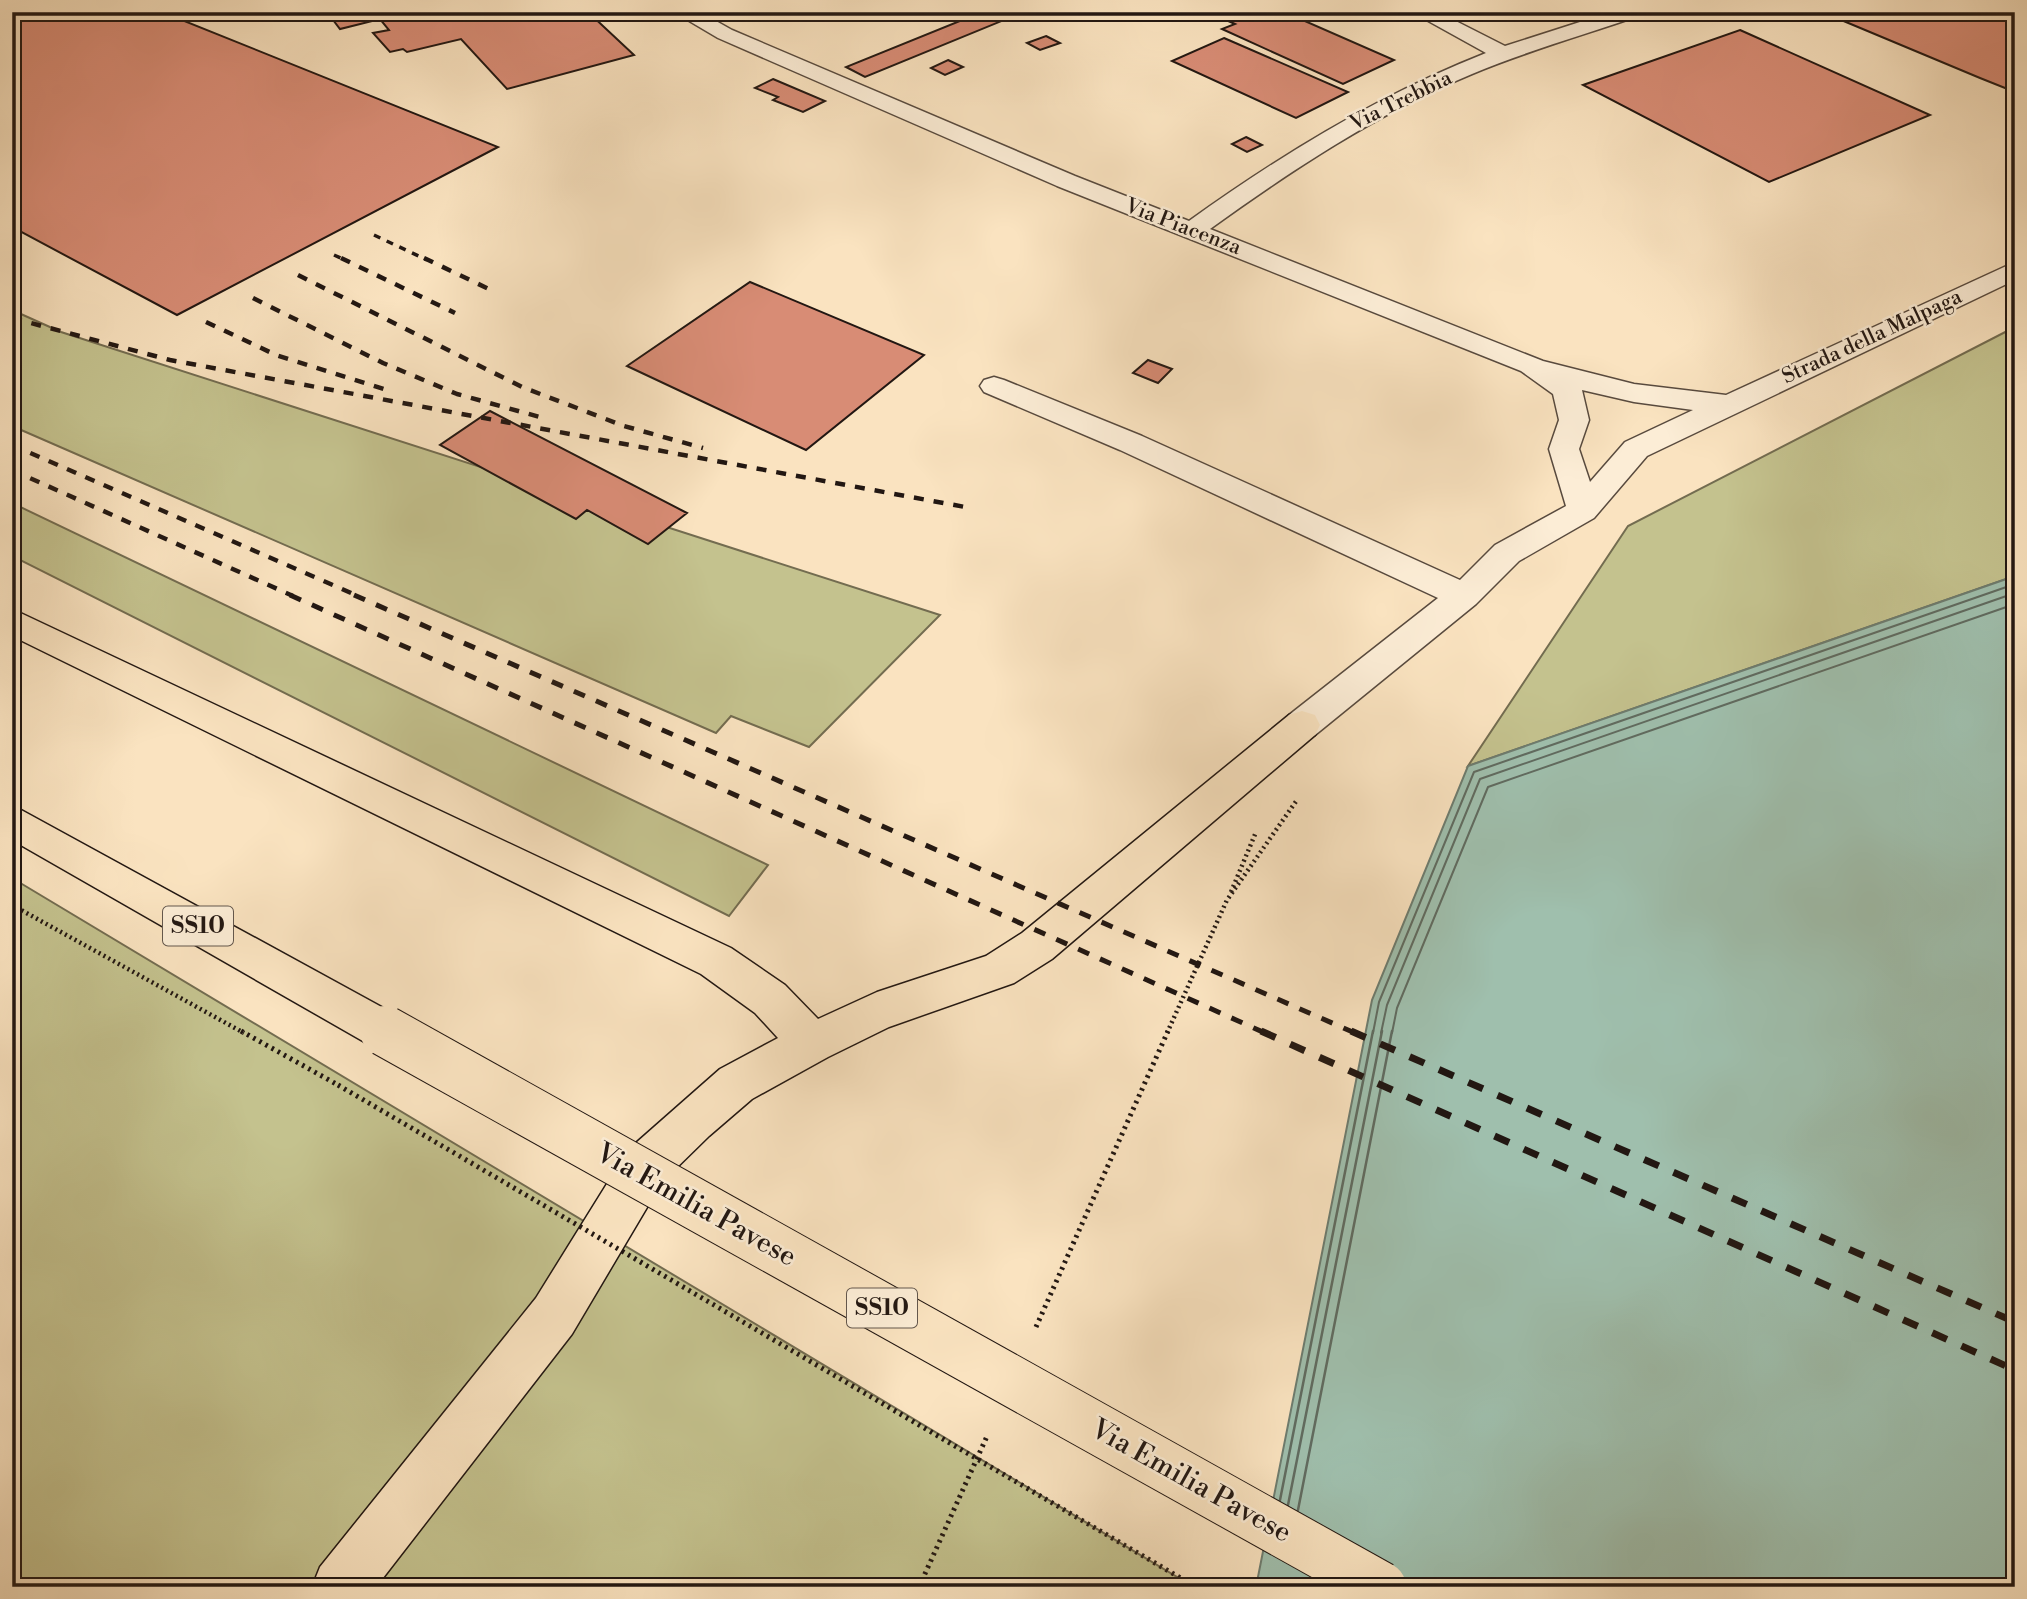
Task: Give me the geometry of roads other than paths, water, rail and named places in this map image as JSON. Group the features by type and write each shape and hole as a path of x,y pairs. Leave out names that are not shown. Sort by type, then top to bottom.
{"main road":[{"path":"12,621 716,961 770,999 812,1043"},
{"path":"340,1587 554,1316 645,1166 736,1084 877,1012 999,970 1037,946 1302,725"},
{"name":"Via Emilia Pavese","path":"12,821 1381,1587"}],"street":[{"name":"Via Piacenza","path":"684,12 725,34 840,85 1191,231 1266,257 1531,365 1567,390 1574,419 1564,449 1583,510"},
{"path":"1422,12 1504,54"},
{"name":"Via Trebbia","path":"1191,231 1346,128 1439,81 1504,54 1632,12"},
{"name":"Strada della Malpaga","path":"1302,725 1464,596 1507,553 1583,510 1636,449 2015,270"},
{"path":"1531,365 1588,385 1641,397 1728,404"},
{"path":"994,386 1131,443 1464,596"}],"water":[{"path":"2015,576 2015,1587 1256,1587 1372,1000 1468,766"}],"railway":[{"path":"374,235 427,260"},
{"path":"334,255 345,260"},
{"path":"341,258 455,313"},
{"path":"424,258 491,290"},
{"path":"298,275 522,387 624,426 703,448"},
{"path":"253,298 383,363 457,394 547,419"},
{"path":"12,318 170,360 965,507"},
{"path":"206,322 276,355 387,390"},
{"path":"12,445 358,596"},
{"path":"12,470 293,596"},
{"path":"290,595 1265,1033"},
{"path":"354,595 1355,1033"},
{"path":"1261,1031 2015,1370"},
{"path":"1351,1031 2015,1322"}]}
